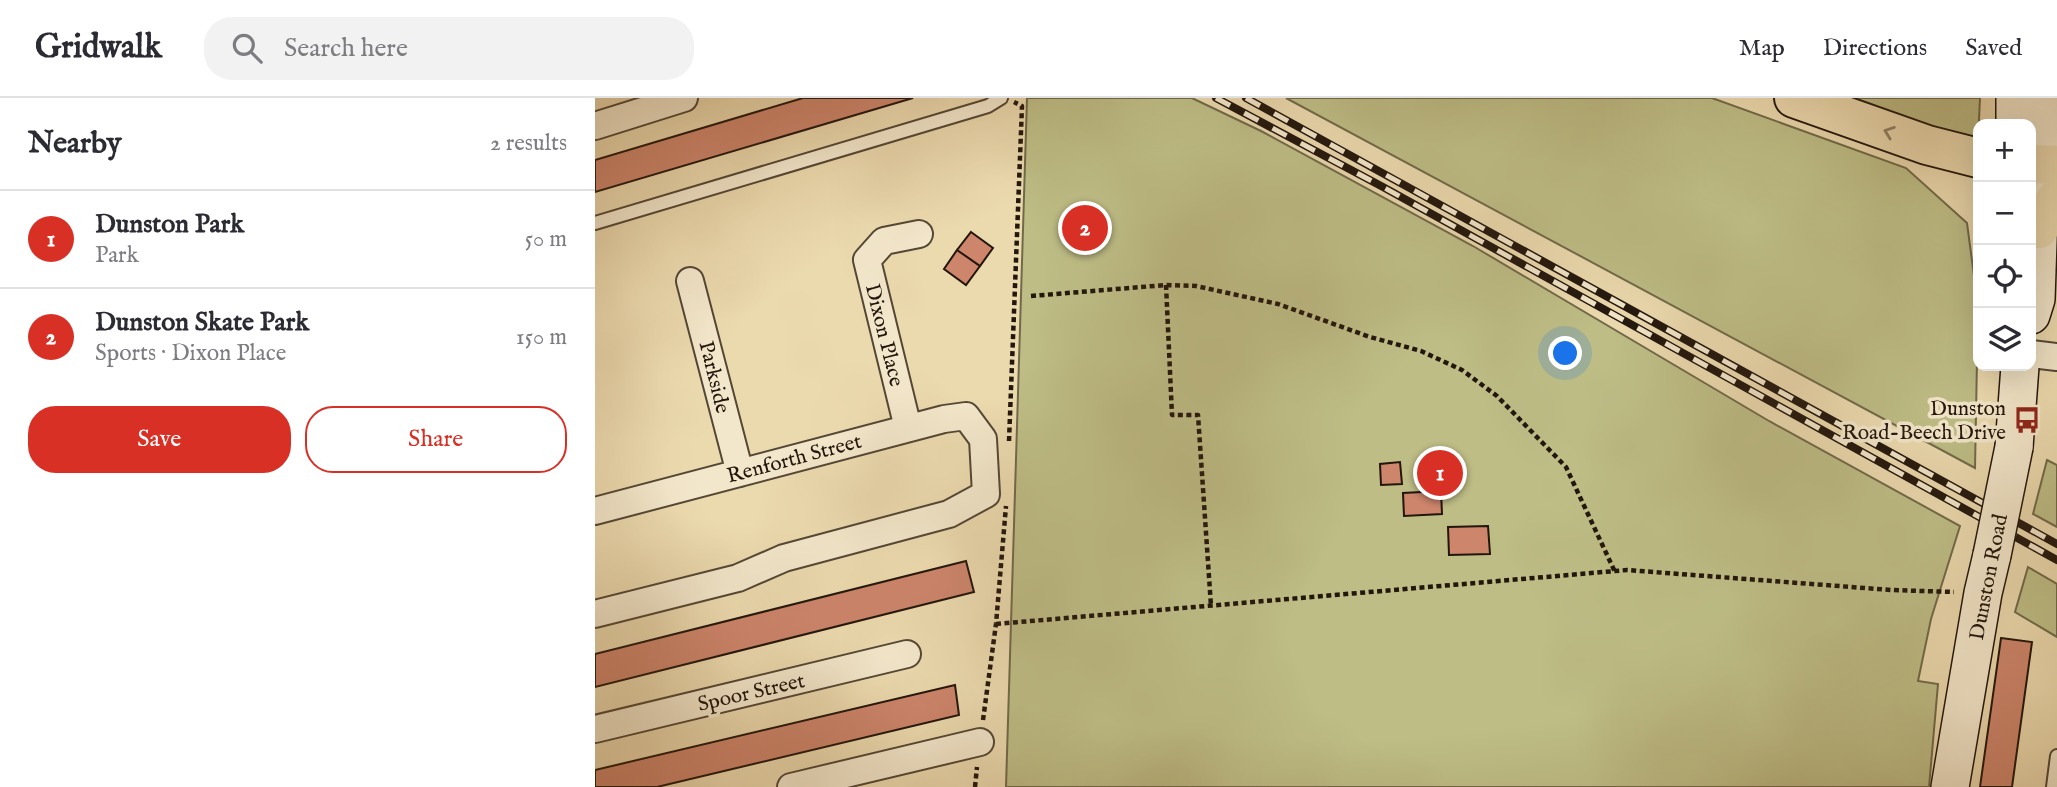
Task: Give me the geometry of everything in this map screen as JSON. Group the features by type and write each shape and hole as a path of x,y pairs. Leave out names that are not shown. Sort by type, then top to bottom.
{"highway":[{"path":"1794,98 1927,145 1973,157"},
{"path":"1927,145 1963,166 1973,177"}],"street":[{"path":"595,126 684,98"},
{"path":"2026,109 2043,164 2048,213 2033,308"},
{"name":"Dixon Place","path":"908,428 867,260 884,242 919,234"},
{"name":"Parkside","path":"690,281 740,473"},
{"path":"2036,355 2057,357"},
{"name":"Dunston Road","path":"1950,787 1983,593 2014,447 2020,371"},
{"name":"Renforth Street","path":"595,511 944,419 966,416 983,439 986,494 949,514 784,558 738,578 595,614"},
{"name":"Spoor Street","path":"595,729 907,654"},
{"path":"790,787 980,742"}],"lane":[{"path":"595,223 988,106 1001,98"},
{"path":"2053,787 2057,756"}],"path":[{"path":"1007,98 1022,106 1009,445"},
{"path":"1166,285 1172,415 1198,415 1211,606"},
{"path":"1031,296 1166,285 1196,286 1277,304 1370,337 1422,351 1462,370 1497,396 1566,467 1615,572"},
{"path":"975,787 996,624 1007,499"},
{"path":"996,624 1627,570 1891,590 1983,593"}],"shaded area":[{"path":"1027,98 1192,98 1261,131 1473,246 1769,421 1960,526 1931,619 1918,681 1938,684 1929,787 1006,787"},
{"path":"1286,98 1712,98 1906,168 1967,223 1973,268 1973,371 1977,371 1975,468"},
{"path":"1833,98 1980,98 1979,119 1973,119 1973,140"},
{"path":"2047,460 2057,465 2057,527 2033,514"},
{"path":"2028,567 2057,584 2057,637 2015,612"}],"building":[{"path":"803,98 913,98 595,192 595,160"},
{"path":"971,232 993,248 980,266 957,250"},
{"path":"957,250 980,266 966,285 944,269"},
{"path":"1400,462 1402,484 1381,485 1380,464"},
{"path":"1441,491 1442,514 1404,516 1403,493"},
{"path":"1488,526 1490,554 1449,555 1448,527"},
{"path":"966,561 974,592 595,687 595,654"},
{"path":"2001,638 2032,642 2012,787 1980,787"},
{"path":"955,685 959,715 657,787 595,787 595,770"}],"railway":[{"path":"1216,98 1383,187 2057,560"},
{"path":"1246,98 2057,544"}],"place":[{"name":"Dunston Skate Park","path":"1085,228"},
{"name":"Dunston Road-Beech Drive","path":"2027,420"},
{"name":"Dunston Park","path":"1440,473"}]}
